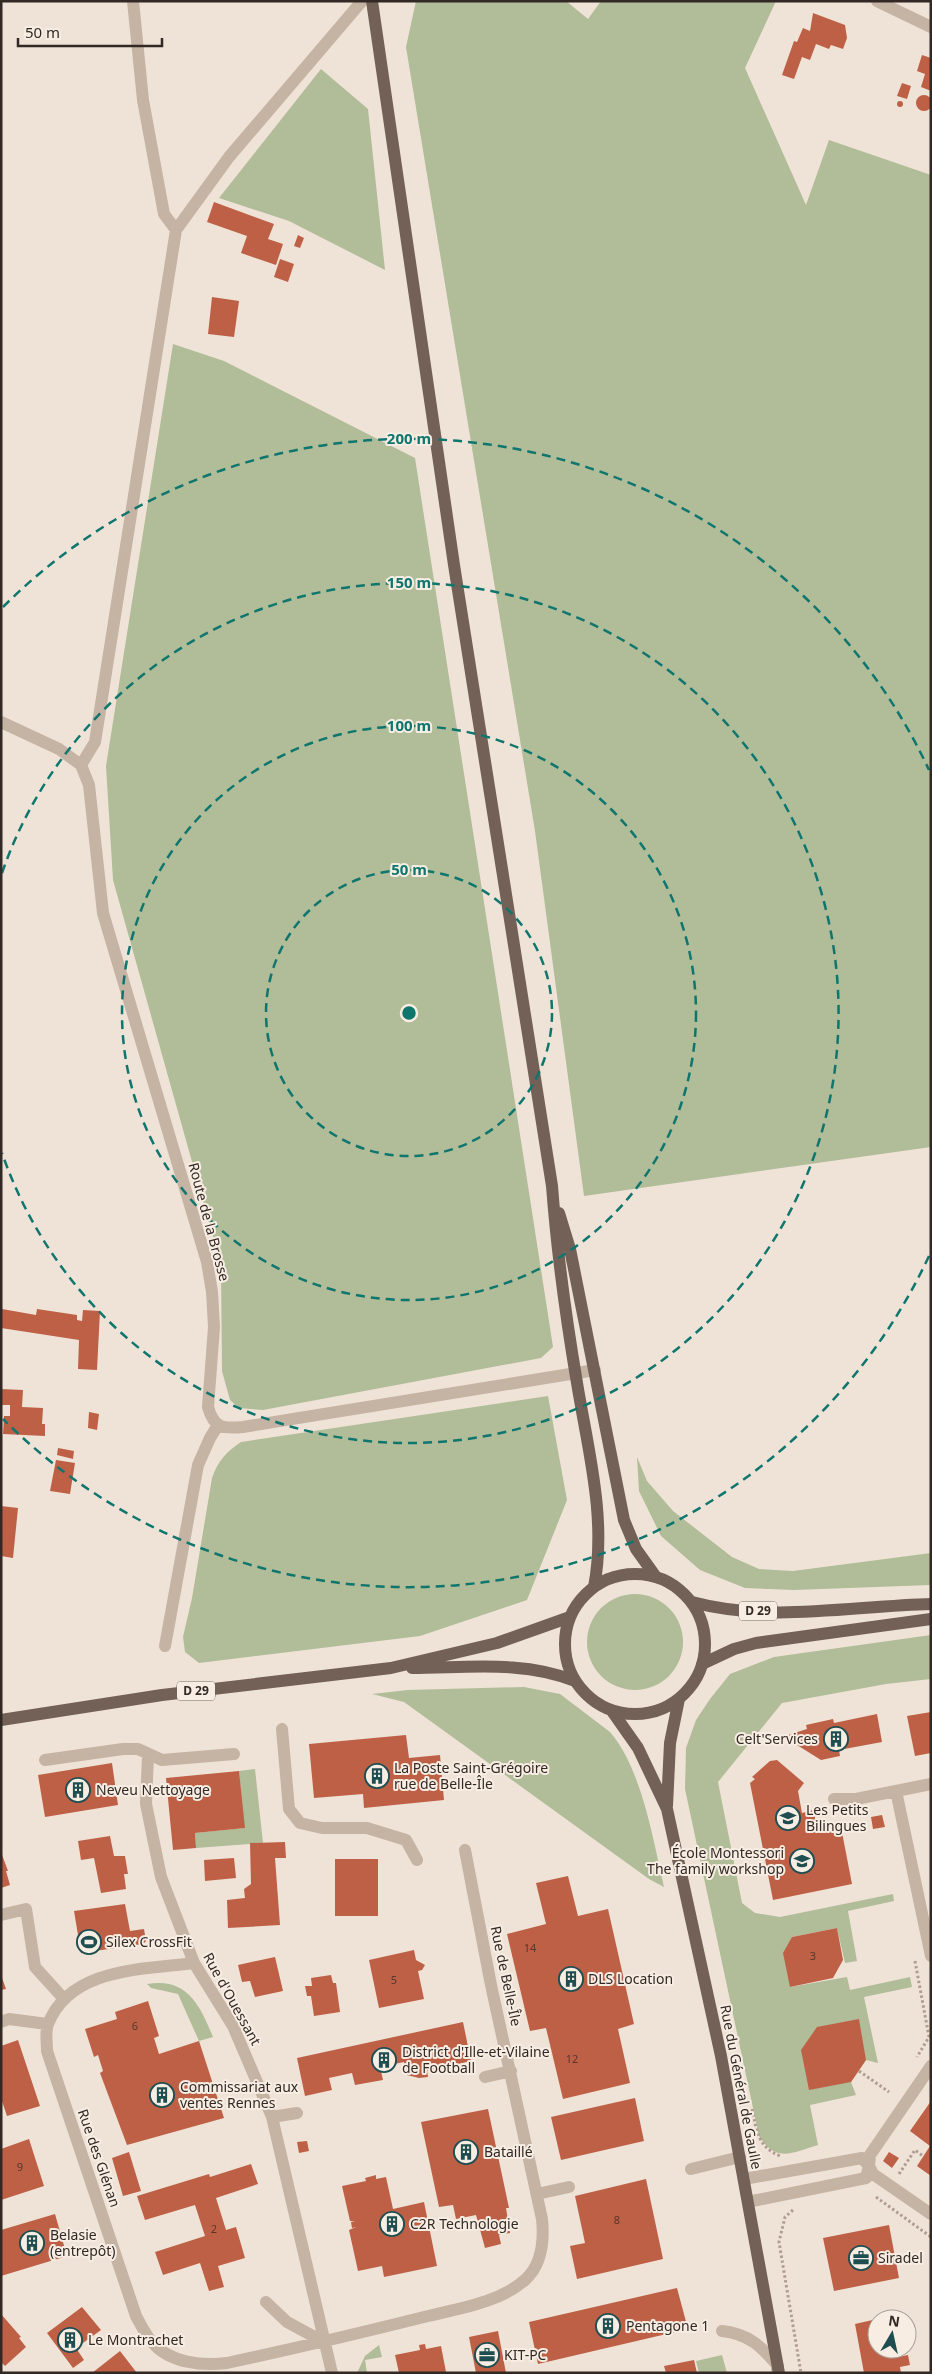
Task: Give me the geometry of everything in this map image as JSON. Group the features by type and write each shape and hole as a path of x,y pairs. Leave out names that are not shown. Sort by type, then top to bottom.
{"main road":[{"path":"372,1 456,584 552,1186 557,1251 598,1509 598,1559 594,1587"},
{"path":"552,1186 570,1249 624,1520 636,1549 656,1577"},
{"path":"640,1574 656,1577 682,1591 692,1602 700,1616 705,1648 702,1664 693,1683 679,1699 664,1708 647,1713 630,1714 612,1711 591,1699 575,1681 568,1666 565,1650 565,1633 576,1606 594,1587 608,1579 624,1575 640,1574"},
{"name":"D 29","path":"692,1602 728,1609 781,1612 931,1604"},
{"name":"D 29","path":"391,1668 497,1643 570,1618"},
{"name":"D 29","path":"702,1664 734,1649 756,1643 931,1620"},
{"name":"D 29","path":"1,1720 162,1695 391,1668 525,1667 546,1671 575,1681"},
{"name":"Rue du Général de Gaulle","path":"667,1808 670,1743 679,1699"},
{"name":"Rue du Général de Gaulle","path":"612,1711 638,1748 667,1808 721,2056 778,2370"}],"street":[{"path":"133,1 143,100 160,195 164,214 176,230"},
{"path":"1,722 60,749 81,765 95,742 176,230 229,157 362,1"},
{"path":"878,1 931,27"},
{"name":"Route de la Brosse","path":"81,765 89,785 103,913 207,1262 212,1292 214,1327 208,1407 212,1419 218,1426"},
{"path":"166,1646 198,1465 210,1438 218,1426 227,1428 243,1427 595,1370"},
{"path":"282,1729 288,1809 300,1823 322,1828 367,1828 391,1835 406,1840 418,1860"},
{"path":"45,1760 123,1749 138,1749 148,1756 162,1760 234,1754"},
{"name":"Rue d'Ouessant","path":"148,1756 146,1804 161,1877 194,1963 232,2026 272,2117 332,2373"},
{"path":"834,1799 856,1799 931,1784"},
{"path":"896,1791 928,1926 931,1956"},
{"name":"Rue de Belle-Île","path":"324,2342 485,2301 514,2289 528,2278 541,2253 544,2236 537,2194 491,1985 465,1850"},
{"path":"1,1915 26,1909 35,1967 64,1999"},
{"path":"1,2022 9,2019 47,2024 64,1999 85,1982 109,1974 194,1963"},
{"name":"Rue des Glénan","path":"47,2024 47,2050 136,2316 152,2343 166,2355 186,2362 214,2364 324,2342"},
{"path":"748,2202 866,2178 870,2155 931,2066"},
{"path":"485,2077 511,2071"},
{"path":"272,2117 298,2113"},
{"path":"691,2169 740,2158"},
{"path":"744,2179 862,2158 873,2174 931,2214"},
{"path":"537,2194 569,2186"},
{"path":"266,2302 287,2322 324,2342"},
{"path":"722,2331 735,2332 759,2344 778,2370"}],"path":[{"path":"914,1958 929,2037 916,2058"},
{"path":"858,2070 889,2092"},
{"path":"752,2109 758,2138 768,2150 780,2156"},
{"path":"890,2187 915,2150 923,2156"},
{"path":"872,2194 931,2237"},
{"path":"797,2207 785,2217 779,2242 801,2373"}],"green space":[{"path":"416,1 566,1 588,19 601,1 776,1 745,68 806,205 829,140 931,175 931,1147 584,1196 535,831 406,47"},
{"path":"321,69 368,109 385,270 289,221 219,198"},
{"path":"173,344 224,361 415,458 553,1347 541,1358 263,1410 239,1408 230,1400 222,1371 221,1265 113,880 106,766"},
{"path":"548,1396 567,1500 527,1600 420,1636 199,1663 185,1652 183,1637 192,1598 212,1478 227,1453 241,1442"},
{"path":"637,1457 647,1481 673,1511 732,1557 759,1569 793,1571 931,1553 931,1585 794,1590 745,1588 700,1570 661,1536 639,1491"},
{"path":"635,1594 653,1598 669,1608 679,1624 683,1642 679,1660 669,1676 653,1686 635,1690 617,1686 601,1676 591,1660 587,1642 591,1624 601,1608 617,1598"},
{"path":"931,1635 931,1679 886,1684 782,1703 718,1782 742,1903 755,1913 780,1917 893,1894 894,1901 848,1911 857,1961 845,1963 837,1928 792,1937 790,1987 847,1977 850,1990 910,1977 912,1987 864,1997 878,2063 866,2060 851,2082 856,2095 810,2105 818,2145 792,2153 778,2153 765,2144 759,2136 685,1789 686,1748 696,1720 730,1674 774,1657"},
{"path":"524,1687 560,1694 610,1732 621,1747 630,1765 645,1806 664,1887 649,1879 404,1702 372,1694 408,1690"},
{"path":"255,1769 263,1843 196,1848 195,1833 244,1828 239,1771"},
{"path":"161,1983 182,1989 197,2004 213,2037 199,2041 178,1994 151,1988 147,1984"},
{"path":"379,2345 382,2357 365,2360 367,2373 357,2373 365,2356"},
{"path":"722,2355 727,2373 699,2373 696,2361"}],"building":[{"path":"813,13 845,25 847,38 843,49 831,45 829,49 816,44 810,60 802,57 794,79 782,75 794,41 797,42 803,28 810,31"},
{"path":"922,55 931,58 931,91 921,87 925,74 917,71"},
{"path":"902,83 911,86 907,99 897,96"},
{"path":"924,95 930,97 932,103 930,109 924,111 918,109 916,103 918,97"},
{"path":"900,101 903,104 900,107 897,104"},
{"path":"214,202 274,224 268,239 283,244 276,265 241,253 247,236 207,222"},
{"path":"298,235 304,238 300,248 294,246"},
{"path":"280,259 294,264 288,282 274,277"},
{"path":"212,297 239,301 234,337 208,334"},
{"path":"2,1309 36,1315 37,1309 77,1315 77,1320 82,1321 83,1310 100,1311 97,1370 78,1369 79,1340 1,1328"},
{"path":"1,1389 23,1390 22,1407 43,1408 42,1424 45,1424 45,1436 3,1434 4,1416 10,1416 10,1405 1,1405"},
{"path":"89,1412 99,1414 97,1430 88,1428"},
{"path":"58,1448 74,1451 73,1459 57,1455"},
{"path":"56,1460 75,1463 70,1494 50,1491"},
{"path":"1,1506 18,1508 13,1558 1,1556"},
{"path":"931,1712 931,1753 915,1756 907,1716"},
{"name":"Celt'Services","path":"877,1714 882,1742 839,1750 840,1756 821,1760 797,1745 788,1735 807,1729 806,1725 833,1719 834,1723"},
{"name":"La Poste Saint-Grégoire rue de Belle-Île","path":"406,1735 409,1758 440,1755 444,1800 364,1808 363,1794 314,1798 309,1744"},
{"path":"777,1760 804,1783 798,1791 802,1813 813,1810 817,1826 840,1822 852,1884 773,1900 750,1783 755,1779 752,1777 770,1761"},
{"name":"Neveu Nettoyage","path":"112,1763 118,1805 45,1817 38,1775"},
{"path":"239,1771 245,1828 195,1833 196,1848 173,1850 166,1778"},
{"path":"882,1815 885,1827 873,1829 871,1817"},
{"path":"110,1836 114,1856 125,1856 128,1874 124,1874 126,1889 101,1893 94,1858 81,1860 78,1841"},
{"path":"285,1842 286,1858 275,1858 280,1925 228,1928 227,1900 245,1898 244,1889 251,1884 250,1843"},
{"path":"1,1852 8,1871 6,1871 10,1885 1,1888"},
{"path":"234,1858 236,1878 205,1881 204,1860"},
{"path":"335,1859 378,1859 378,1916 335,1916"},
{"name":"DLS Location","path":"568,1876 578,1916 608,1909 634,2024 618,2029 630,2083 563,2099 546,2028 530,2031 507,1934 546,1924 536,1883"},
{"path":"125,1904 130,1931 144,1929 146,1941 143,1944 81,1953 74,1911"},
{"path":"837,1928 843,1960 833,1978 790,1987 783,1953 792,1937"},
{"path":"414,1950 416,1960 425,1965 422,1970 418,1971 424,1999 379,2008 369,1960"},
{"path":"275,1957 283,1991 255,1997 250,1981 242,1982 238,1965"},
{"path":"1,1975 6,1989 1,1990"},
{"path":"331,1975 333,1983 336,1983 340,2012 314,2016 311,1996 307,1996 305,1986 312,1986 311,1978"},
{"name":"Commissariat aux ventes Rennes","path":"148,2001 159,2036 154,2038 159,2054 199,2041 224,2118 127,2145 100,2073 103,2071 98,2055 94,2057 85,2029 117,2019 115,2012"},
{"path":"859,2019 866,2060 851,2082 809,2090 801,2050 817,2027"},
{"name":"District d'Ille-et-Vilaine de Football","path":"463,2022 471,2061 427,2071 428,2077 419,2078 407,2075 404,2062 380,2067 383,2080 355,2085 352,2073 329,2078 332,2090 305,2096 297,2058"},
{"path":"18,2040 40,2106 7,2116 1,2098 1,2046"},
{"path":"635,2098 644,2141 561,2160 551,2117"},
{"path":"931,2101 931,2176 917,2166 930,2146 910,2131"},
{"name":"Bataillé","path":"488,2109 509,2208 506,2208 510,2233 499,2235 501,2244 485,2248 476,2215 456,2219 453,2205 439,2207 421,2122"},
{"path":"29,2139 44,2186 1,2200 1,2149"},
{"path":"307,2141 309,2151 299,2153 297,2142"},
{"path":"129,2152 141,2191 123,2196 112,2158"},
{"path":"889,2152 899,2158 892,2168 883,2161"},
{"path":"251,2164 258,2184 216,2198 226,2230 236,2227 245,2258 218,2266 224,2287 209,2291 200,2263 163,2275 155,2252 205,2236 195,2205 145,2220 137,2196 209,2174 210,2177"},
{"name":"C2R Technologie","path":"376,2175 376,2179 386,2177 393,2209 424,2202 437,2266 384,2277 382,2266 358,2271 349,2230 356,2227 352,2228 351,2222 355,2221 350,2221 342,2186 366,2181 365,2178"},
{"path":"646,2179 663,2259 577,2279 570,2246 585,2243 575,2196"},
{"name":"Belasie (entrepôt)","path":"55,2214 67,2256 1,2276 1,2230"},
{"name":"Siradel","path":"889,2225 899,2278 834,2291 823,2238"},
{"name":"Pentagone 1","path":"677,2288 688,2329 538,2364 529,2322"},
{"name":"Le Montrachet","path":"82,2307 101,2330 76,2348 84,2360 73,2368 47,2333"},
{"path":"1,2314 21,2337 19,2338 26,2347 5,2366 1,2362"},
{"path":"867,2321 867,2359 909,2359 910,2365 900,2367 901,2373 864,2373 855,2324"},
{"name":"KIT-PC","path":"498,2331 506,2373 476,2373 469,2337"},
{"path":"425,2344 426,2349 441,2346 446,2372 399,2373 395,2355 420,2350 419,2345"},
{"path":"120,2351 137,2373 92,2373"},
{"path":"694,2360 697,2373 666,2373 664,2366"}],"place":[{"name":"Celt'Services","path":"836,1739"},
{"name":"La Poste Saint-Grégoire rue de Belle-Île","path":"377,1776"},
{"name":"Neveu Nettoyage","path":"78,1790"},
{"name":"Les Petits Bilingues","path":"788,1818"},
{"name":"École Montessori The family workshop","path":"802,1861"},
{"name":"Silex CrossFit","path":"89,1942"},
{"name":"DLS Location","path":"571,1979"},
{"name":"District d'Ille-et-Vilaine de Football","path":"384,2060"},
{"name":"Commissariat aux ventes Rennes","path":"162,2095"},
{"name":"Bataillé","path":"466,2152"},
{"name":"C2R Technologie","path":"392,2224"},
{"name":"Belasie (entrepôt)","path":"32,2243"},
{"name":"Siradel","path":"861,2258"},
{"name":"Pentagone 1","path":"608,2326"},
{"name":"Le Montrachet","path":"70,2340"},
{"name":"KIT-PC","path":"487,2355"}]}
